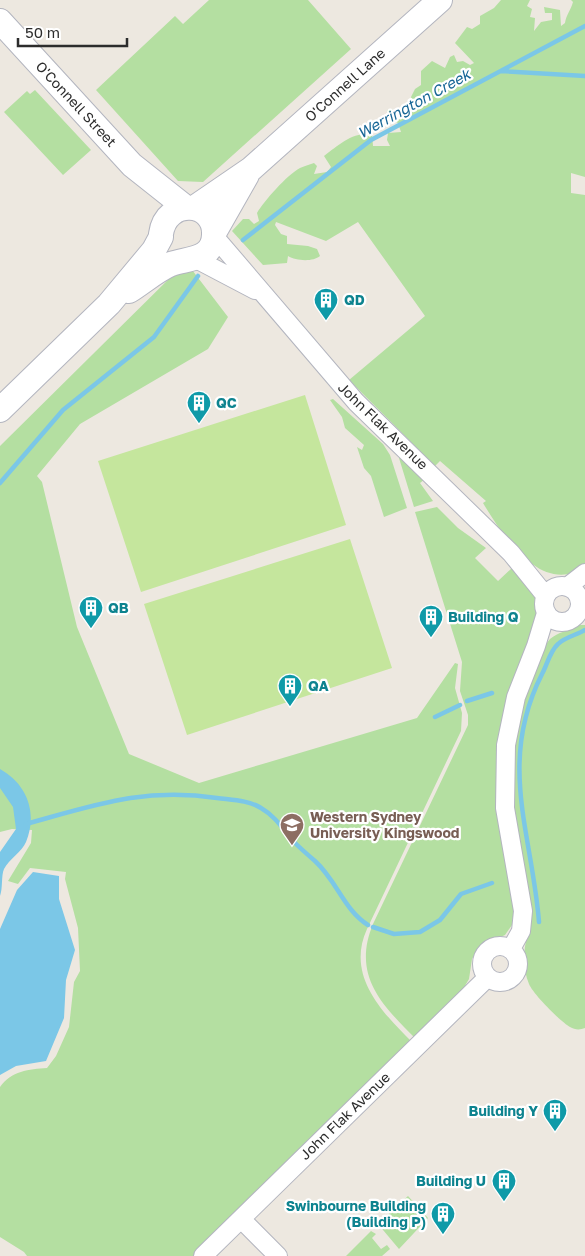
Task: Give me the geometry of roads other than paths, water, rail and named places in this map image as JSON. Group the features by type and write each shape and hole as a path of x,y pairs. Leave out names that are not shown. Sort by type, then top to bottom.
{"street":[{"name":"O'Connell Lane","path":"189,208 251,169 440,0"},
{"name":"O'Connell Street","path":"0,21 132,165 189,208 208,217 214,234"},
{"name":"O'Connell Street","path":"132,165 156,208 161,236 168,252 182,260 193,260"},
{"name":"O'Connell Lane","path":"214,234 251,169"},
{"path":"0,410 109,304 154,250 161,236 165,219 171,213 189,208"},
{"path":"109,304 170,264 193,260 209,250 214,234"},
{"name":"John Flak Avenue","path":"214,234 262,294 356,402 511,553 566,591"},
{"name":"John Flak Avenue","path":"193,260 262,294"},
{"path":"552,618 543,604 566,591 585,573"},
{"path":"552,618 571,620 577,614 580,605 566,591"},
{"path":"511,949 521,931 524,911 505,808 506,745 516,697 536,646 552,618"},
{"path":"497,946 511,949 518,960 516,973 510,980 503,982 494,981 488,977 482,968 485,954 497,946"},
{"name":"John Flak Avenue","path":"203,1256 488,977"},
{"path":"241,1219 278,1256"}],"water":[{"path":"0,769 9,775 23,791 28,800 31,820 24,846 4,869 0,896 0,852 16,829 13,807 0,788"},
{"path":"33,872 59,876 59,899 75,950 66,980 64,1018 46,1061 16,1066 0,1075 0,929 17,890"}],"waterway":[{"name":"Werrington Creek","path":"243,240 371,140 585,26"},
{"path":"501,71 585,76"},
{"name":"Werrington Creek","path":"0,483 63,410 154,337 198,276"},
{"path":"539,922 521,798 519,768 522,738 529,707 553,650 564,640 585,630"},
{"path":"467,701 492,693"},
{"path":"435,717 460,705"},
{"path":"26,824 98,805 143,796 191,795 251,803 266,811 275,819 293,841 323,869 346,903 368,925"},
{"path":"373,927 394,934 420,932 440,920 461,894 492,883"}],"place":[{"name":"QD","path":"326,321"},
{"name":"QC","path":"199,424"},
{"name":"QB","path":"91,629"},
{"name":"Building Q","path":"431,638"},
{"name":"QA","path":"290,707"},
{"name":"Western Sydney University Kingswood","path":"292,846"},
{"name":"Building Y","path":"555,1132"},
{"name":"Building U","path":"504,1202"},
{"name":"Swinbourne Building (Building P)","path":"443,1235"}]}
